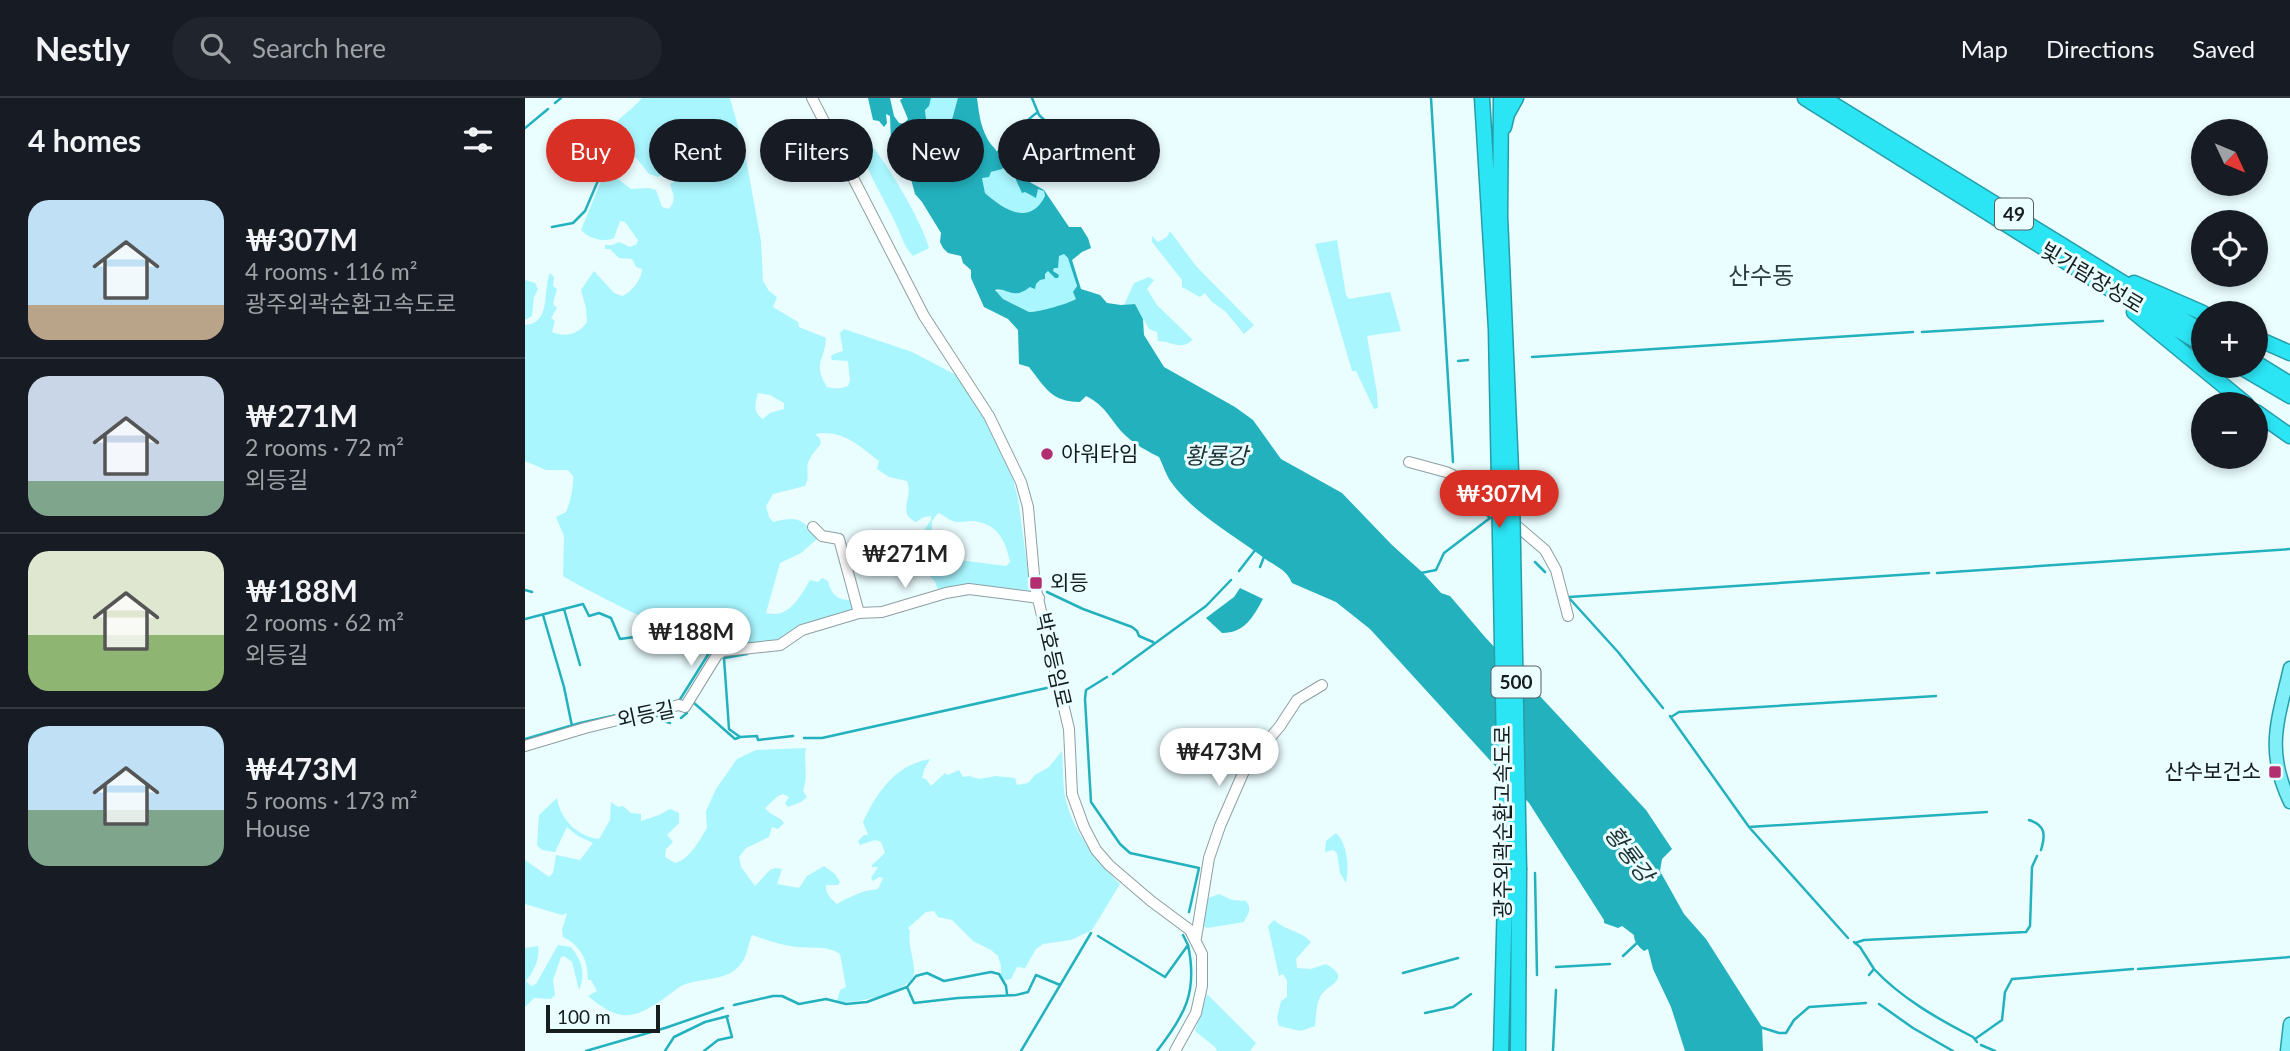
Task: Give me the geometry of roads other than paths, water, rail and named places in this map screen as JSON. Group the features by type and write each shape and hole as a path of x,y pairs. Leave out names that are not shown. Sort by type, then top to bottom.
{"highway":[{"path":"1482,98 1495,216"},
{"path":"1484,115 1488,98"},
{"path":"1495,216 1501,98"},
{"path":"1499,153 1507,114 1516,98"},
{"name":"빛가람장성로","path":"1805,98 2101,276 2191,325"},
{"name":"빛가람장성로","path":"1823,98 2191,337"},
{"name":"광주외곽순환고속도로","path":"1495,216 1502,253 1499,483 1506,857 1501,1051"},
{"name":"광주외곽순환고속도로","path":"1495,216 1512,493 1519,870 1518,1051"},
{"path":"2101,276 2169,297 2191,307"},
{"path":"2101,276 2232,392"},
{"path":"2268,343 2290,353"},
{"path":"2268,370 2290,384"},
{"path":"2259,378 2290,396"},
{"path":"2268,420 2290,436"}],"main road":[{"path":"2290,668 2274,742 2279,774 2290,802"},
{"path":"2287,1051 2290,1024"}],"street":[{"name":"박호등임로","path":"812,98 924,316 984,408 1014,465 1028,508 1035,586 1069,729 1072,794 1084,827 1096,850 1109,865 1184,925 1196,938"},
{"path":"1409,462 1463,480 1545,550 1556,570 1568,616"},
{"path":"813,527 823,536 839,539 859,613"},
{"name":"외등길","path":"525,746 679,705 685,707 717,655 723,652 780,645 802,630 859,613 882,612 969,589 1039,598"},
{"path":"1175,1051 1196,1013 1202,986 1204,968 1196,938 1209,858 1220,825 1251,755 1265,744 1297,700 1322,685"}],"water":[{"name":"황룡강","path":"868,98 890,98 896,119 890,119 886,114 887,123 884,127 879,121 873,120"},
{"name":"황룡강","path":"931,98 925,110 926,119 908,119 900,100"},
{"name":"황룡강","path":"958,98 977,98 980,118 952,119"},
{"name":"황룡강","path":"984,130 997,151 998,170 984,178"},
{"name":"황룡강","path":"912,182 983,182 985,193 1000,205 1024,213 1039,205 1045,196 1044,191 1038,189 1036,198 1022,193 1017,182 1030,182 1044,190 1069,227 1081,227 1088,238 1091,248 1072,260 1081,289 1100,295 1107,303 1135,304 1143,319 1144,335 1164,367 1253,420 1281,459 1342,493 1441,593 1450,596 1646,810 1672,849 1662,859 1660,871 1684,914 1706,939 1762,1027 1763,1051 1685,1051 1671,1007 1653,969 1648,949 1644,951 1634,935 1622,926 1618,928 1604,923 1529,803 1370,629 1336,602 1292,583 1287,574 1203,514 1171,482 1159,457 1126,436 1093,400 1086,396 1080,402 1070,401 1055,396 1029,367 1019,364 1018,330 1008,319 984,307 971,278 971,270 963,263 961,256 948,253 943,248 940,242 941,233 915,194","holes":["1064,254 1068,258 1077,286 1073,292 1076,299 1029,312 1003,299 995,290 1019,293 1030,287 1035,289 1036,284 1045,279 1048,271 1058,278 1059,275 1053,271 1058,268 1059,256"]},
{"path":"1240,588 1263,599 1252,618 1242,627 1222,633 1206,618 1234,597"}],"waterway":[{"path":"555,103 561,98"},
{"path":"1032,98 1043,119"},
{"path":"1431,98 1453,462"},
{"path":"525,128 548,109"},
{"path":"997,153 1038,112"},
{"path":"552,227 573,223 585,211 597,182"},
{"path":"1922,332 2103,321"},
{"path":"1532,357 1913,332"},
{"path":"1458,361 1468,360"},
{"path":"1421,573 1436,570 1444,553 1490,518 1458,486"},
{"path":"1239,571 1256,549"},
{"path":"1937,573 2290,549"},
{"path":"1260,567 1264,557"},
{"path":"1535,562 1545,572"},
{"path":"1569,597 1929,573"},
{"path":"1113,674 1206,606 1231,580"},
{"path":"525,590 532,592"},
{"path":"1047,592 1132,627 1139,636 1153,642"},
{"path":"1570,599 1618,652 1663,708"},
{"path":"525,619 583,604 589,616 599,613 611,618 620,639 656,637 717,646 709,653 679,701 648,708"},
{"path":"564,609 580,665"},
{"path":"543,615 564,687 572,726"},
{"path":"747,654 724,658 729,729 740,737 757,736 758,740 793,736"},
{"path":"1107,677 1086,690 1091,802 1120,844 1130,853 1199,868 1189,912"},
{"path":"804,738 822,738 1051,687"},
{"path":"1671,717 1679,712 1936,696"},
{"path":"694,703 735,739 740,737"},
{"path":"681,718 687,713"},
{"path":"525,739 621,714"},
{"path":"650,717 664,715 664,721 670,723"},
{"path":"1670,716 1749,827 1848,938"},
{"path":"1749,827 1987,812"},
{"path":"2029,820 2043,831 2041,850"},
{"path":"1855,943 1864,940 2026,932 2030,926 2032,867 2037,856"},
{"path":"1535,873 1537,975"},
{"path":"1021,1051 1091,933"},
{"path":"1098,936 1165,977 1188,945 1183,935"},
{"path":"1623,956 1638,942"},
{"path":"1854,942 1874,969 1869,975"},
{"path":"1157,1051 1175,1026 1187,1002 1191,976 1188,945"},
{"path":"2138,969 2290,957"},
{"path":"1403,973 1458,958"},
{"path":"1556,967 1610,964"},
{"path":"1874,969 1908,999 1973,1037 1977,1042"},
{"path":"1975,1039 2002,1020 2005,992 2012,979 2133,969"},
{"path":"907,987 916,976 927,973 944,981 991,972 999,974 1007,994"},
{"path":"734,1005 773,996 782,996 799,1004 826,999 846,1004 867,1002 907,987 914,1003 1016,995 1028,992 1036,975 1060,985"},
{"path":"1553,1051 1556,990"},
{"path":"1425,1013 1453,1007 1471,994"},
{"path":"1760,1027 1786,1033 1794,1020 1809,1007 1866,1003"},
{"path":"1879,1004 1953,1051"},
{"path":"586,1051 723,1008"},
{"path":"665,1051 674,1037 705,1022 728,1016"},
{"path":"704,1051 718,1040 732,1037 727,1018"},
{"path":"1981,1045 1995,1051"}],"place":[{"name":"아워타임","path":"1047,454"},
{"name":"외등","path":"1036,583"},
{"name":"산수보건소","path":"2275,772"}],"district":[{"name":"산수동","path":"1761,276"}]}
